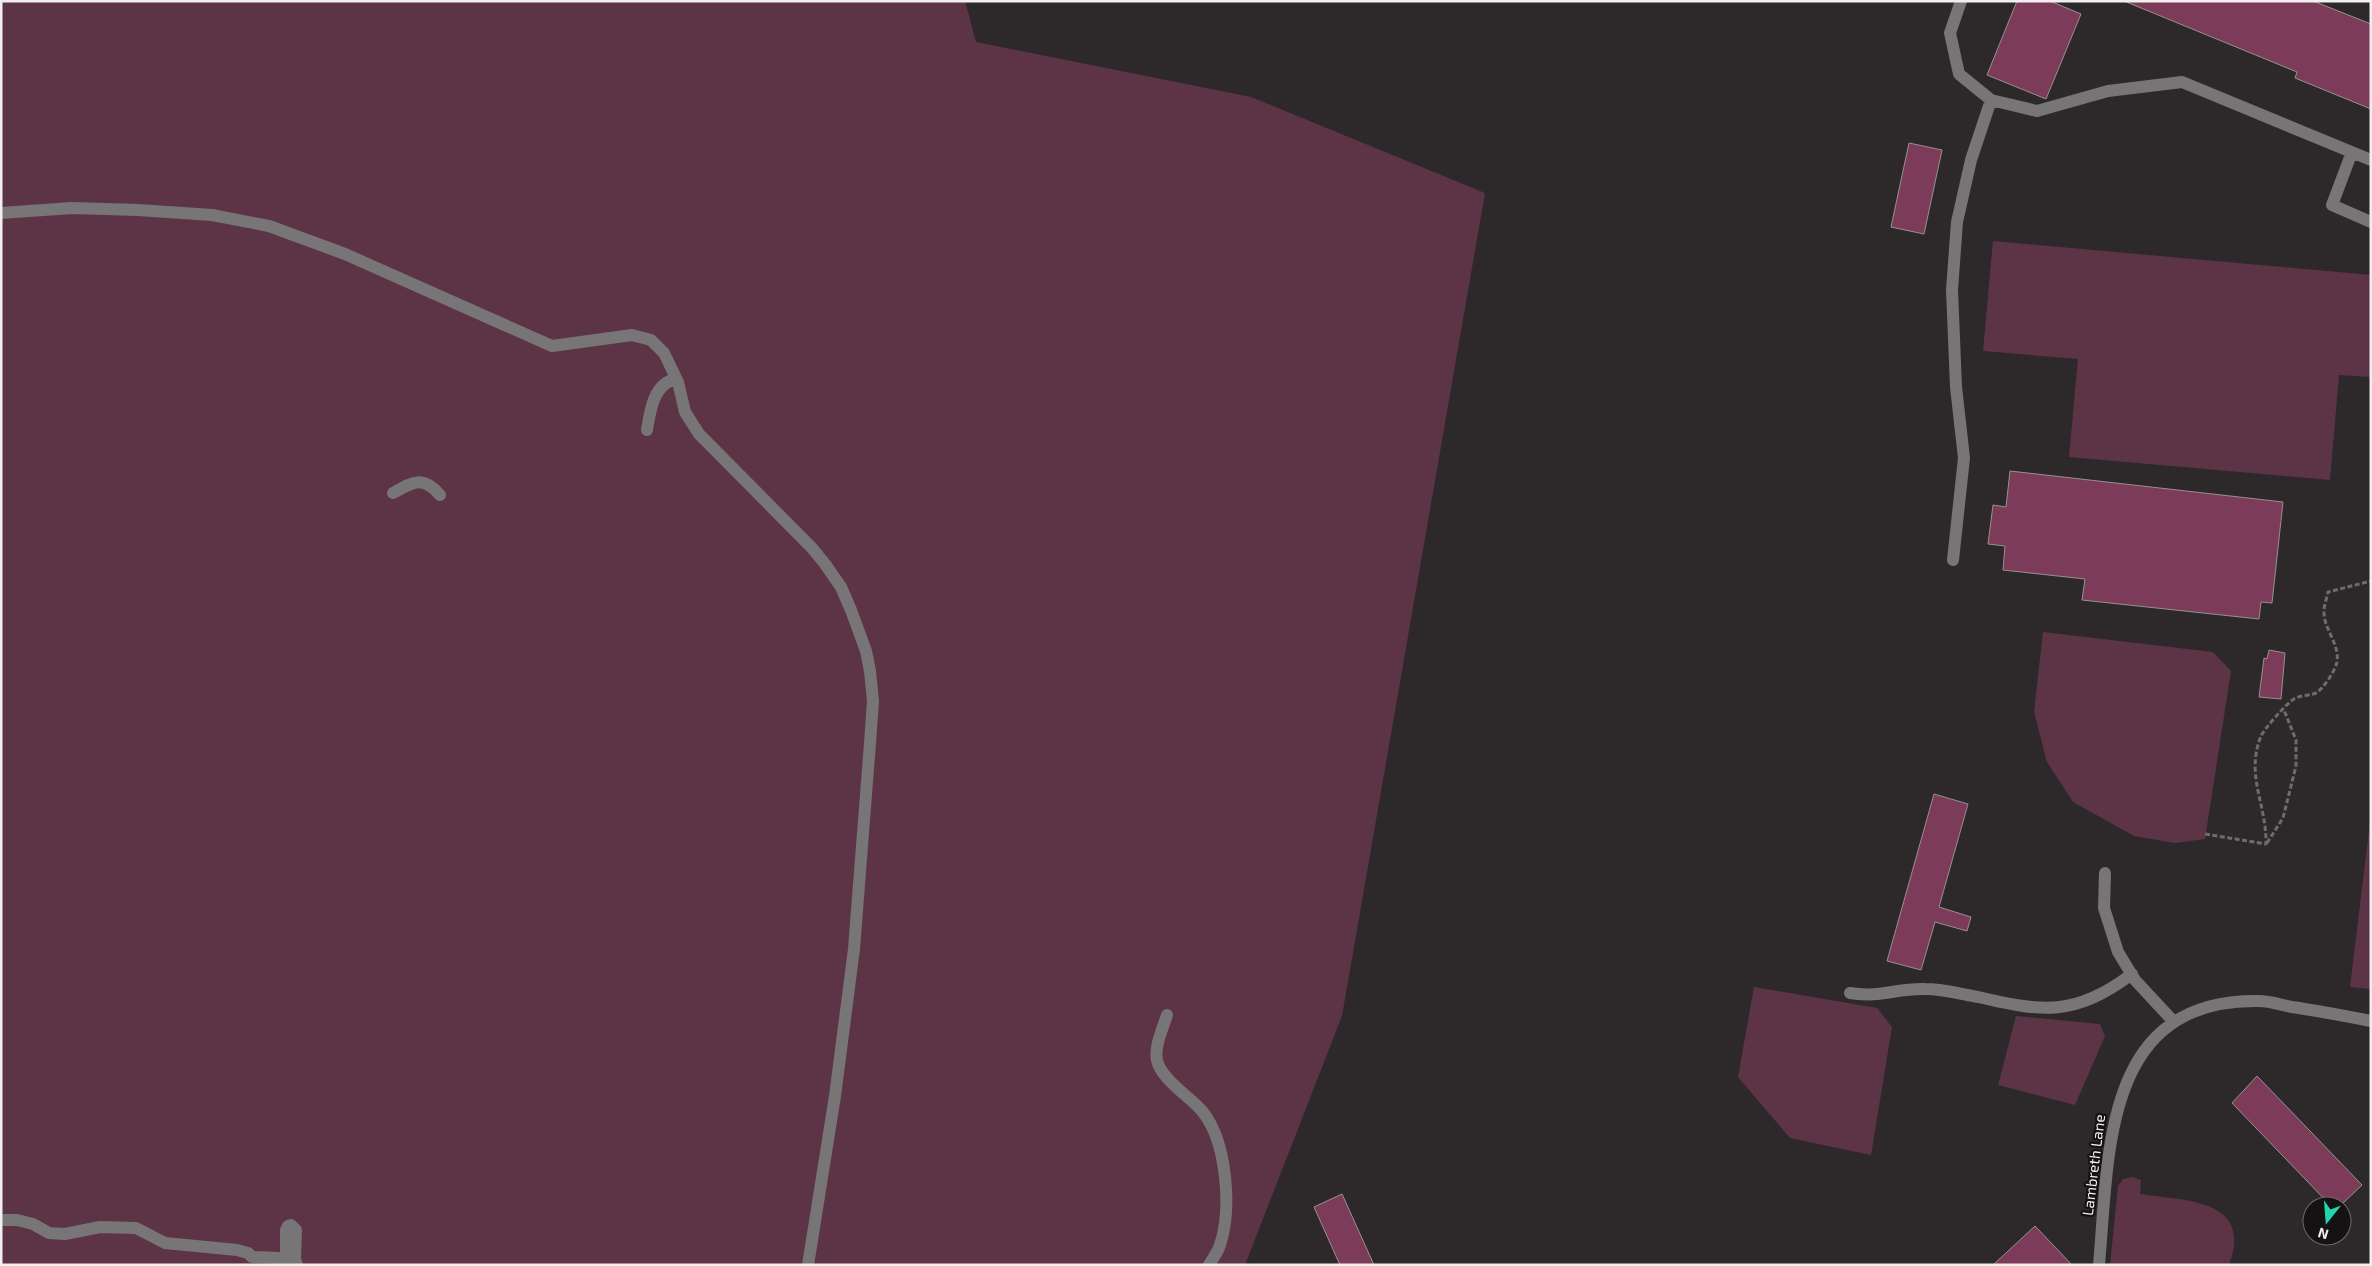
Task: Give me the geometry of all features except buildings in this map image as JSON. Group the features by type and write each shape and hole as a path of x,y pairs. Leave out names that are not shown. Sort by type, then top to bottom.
{"street":[{"path":"1961,1 1950,33 1959,74 1991,100 2037,111 2108,91 2182,82 2371,160"},
{"path":"1953,560 1964,458 1956,387 1952,290 1957,222 1971,160 1991,100"},
{"path":"2352,152 2332,205 2371,222"},
{"path":"1,213 72,208 138,210 212,215 269,226 344,254 552,346 627,336 652,340 664,353 678,382 685,412 699,434 812,548 841,587 858,628 870,671 873,702 854,949 829,1135 808,1265"},
{"path":"647,430 651,408 660,387 672,380 678,382"},
{"path":"393,493 418,482 431,484 440,495"},
{"path":"2105,873 2104,908 2118,952 2132,974 2174,1022"},
{"path":"1850,993 1870,996 1924,989 1950,991 2027,1008 2054,1009 2092,998 2115,987 2132,974"},
{"name":"Lambreth Lane","path":"2099,1265 2112,1128 2122,1092 2139,1058 2159,1034 2192,1011 2220,1003 2260,1001 2371,1021"},
{"path":"1167,1015 1156,1060 1167,1078 1202,1111 1212,1125 1225,1177 1226,1213 1220,1245 1209,1265"},
{"path":"1,1220 25,1222 49,1233 65,1234 100,1227 136,1228 165,1243 227,1248 248,1253 257,1258 265,1257 292,1264"}],"path":[{"path":"2266,844 2266,824 2255,786 2255,761 2262,735 2294,698 2316,693 2330,677 2337,661 2334,640 2328,628 2324,611 2328,592 2371,581"},
{"path":"2266,844 2283,818 2296,766 2296,740 2284,710"},
{"path":"2205,834 2266,844"}],"shaded area":[{"path":"1,1 965,1 976,42 1251,97 1485,193 1342,1016 1245,1265 1,1265"},
{"path":"1993,241 2371,275 2371,377 2339,375 2330,480 2069,457 2078,359 1983,351"},
{"path":"2043,632 2213,652 2231,671 2205,839 2175,843 2134,836 2073,802 2047,762 2034,712"},
{"path":"2371,814 2371,989 2350,987"},
{"path":"1754,987 1877,1008 1892,1027 1871,1155 1790,1138 1738,1077"},
{"path":"2016,1016 2100,1024 2105,1036 2075,1105 1998,1085"},
{"path":"2132,1177 2141,1180 2140,1194 2194,1202 2210,1207 2223,1215 2232,1227 2234,1243 2229,1265 2110,1265 2118,1186 2123,1179"}]}
